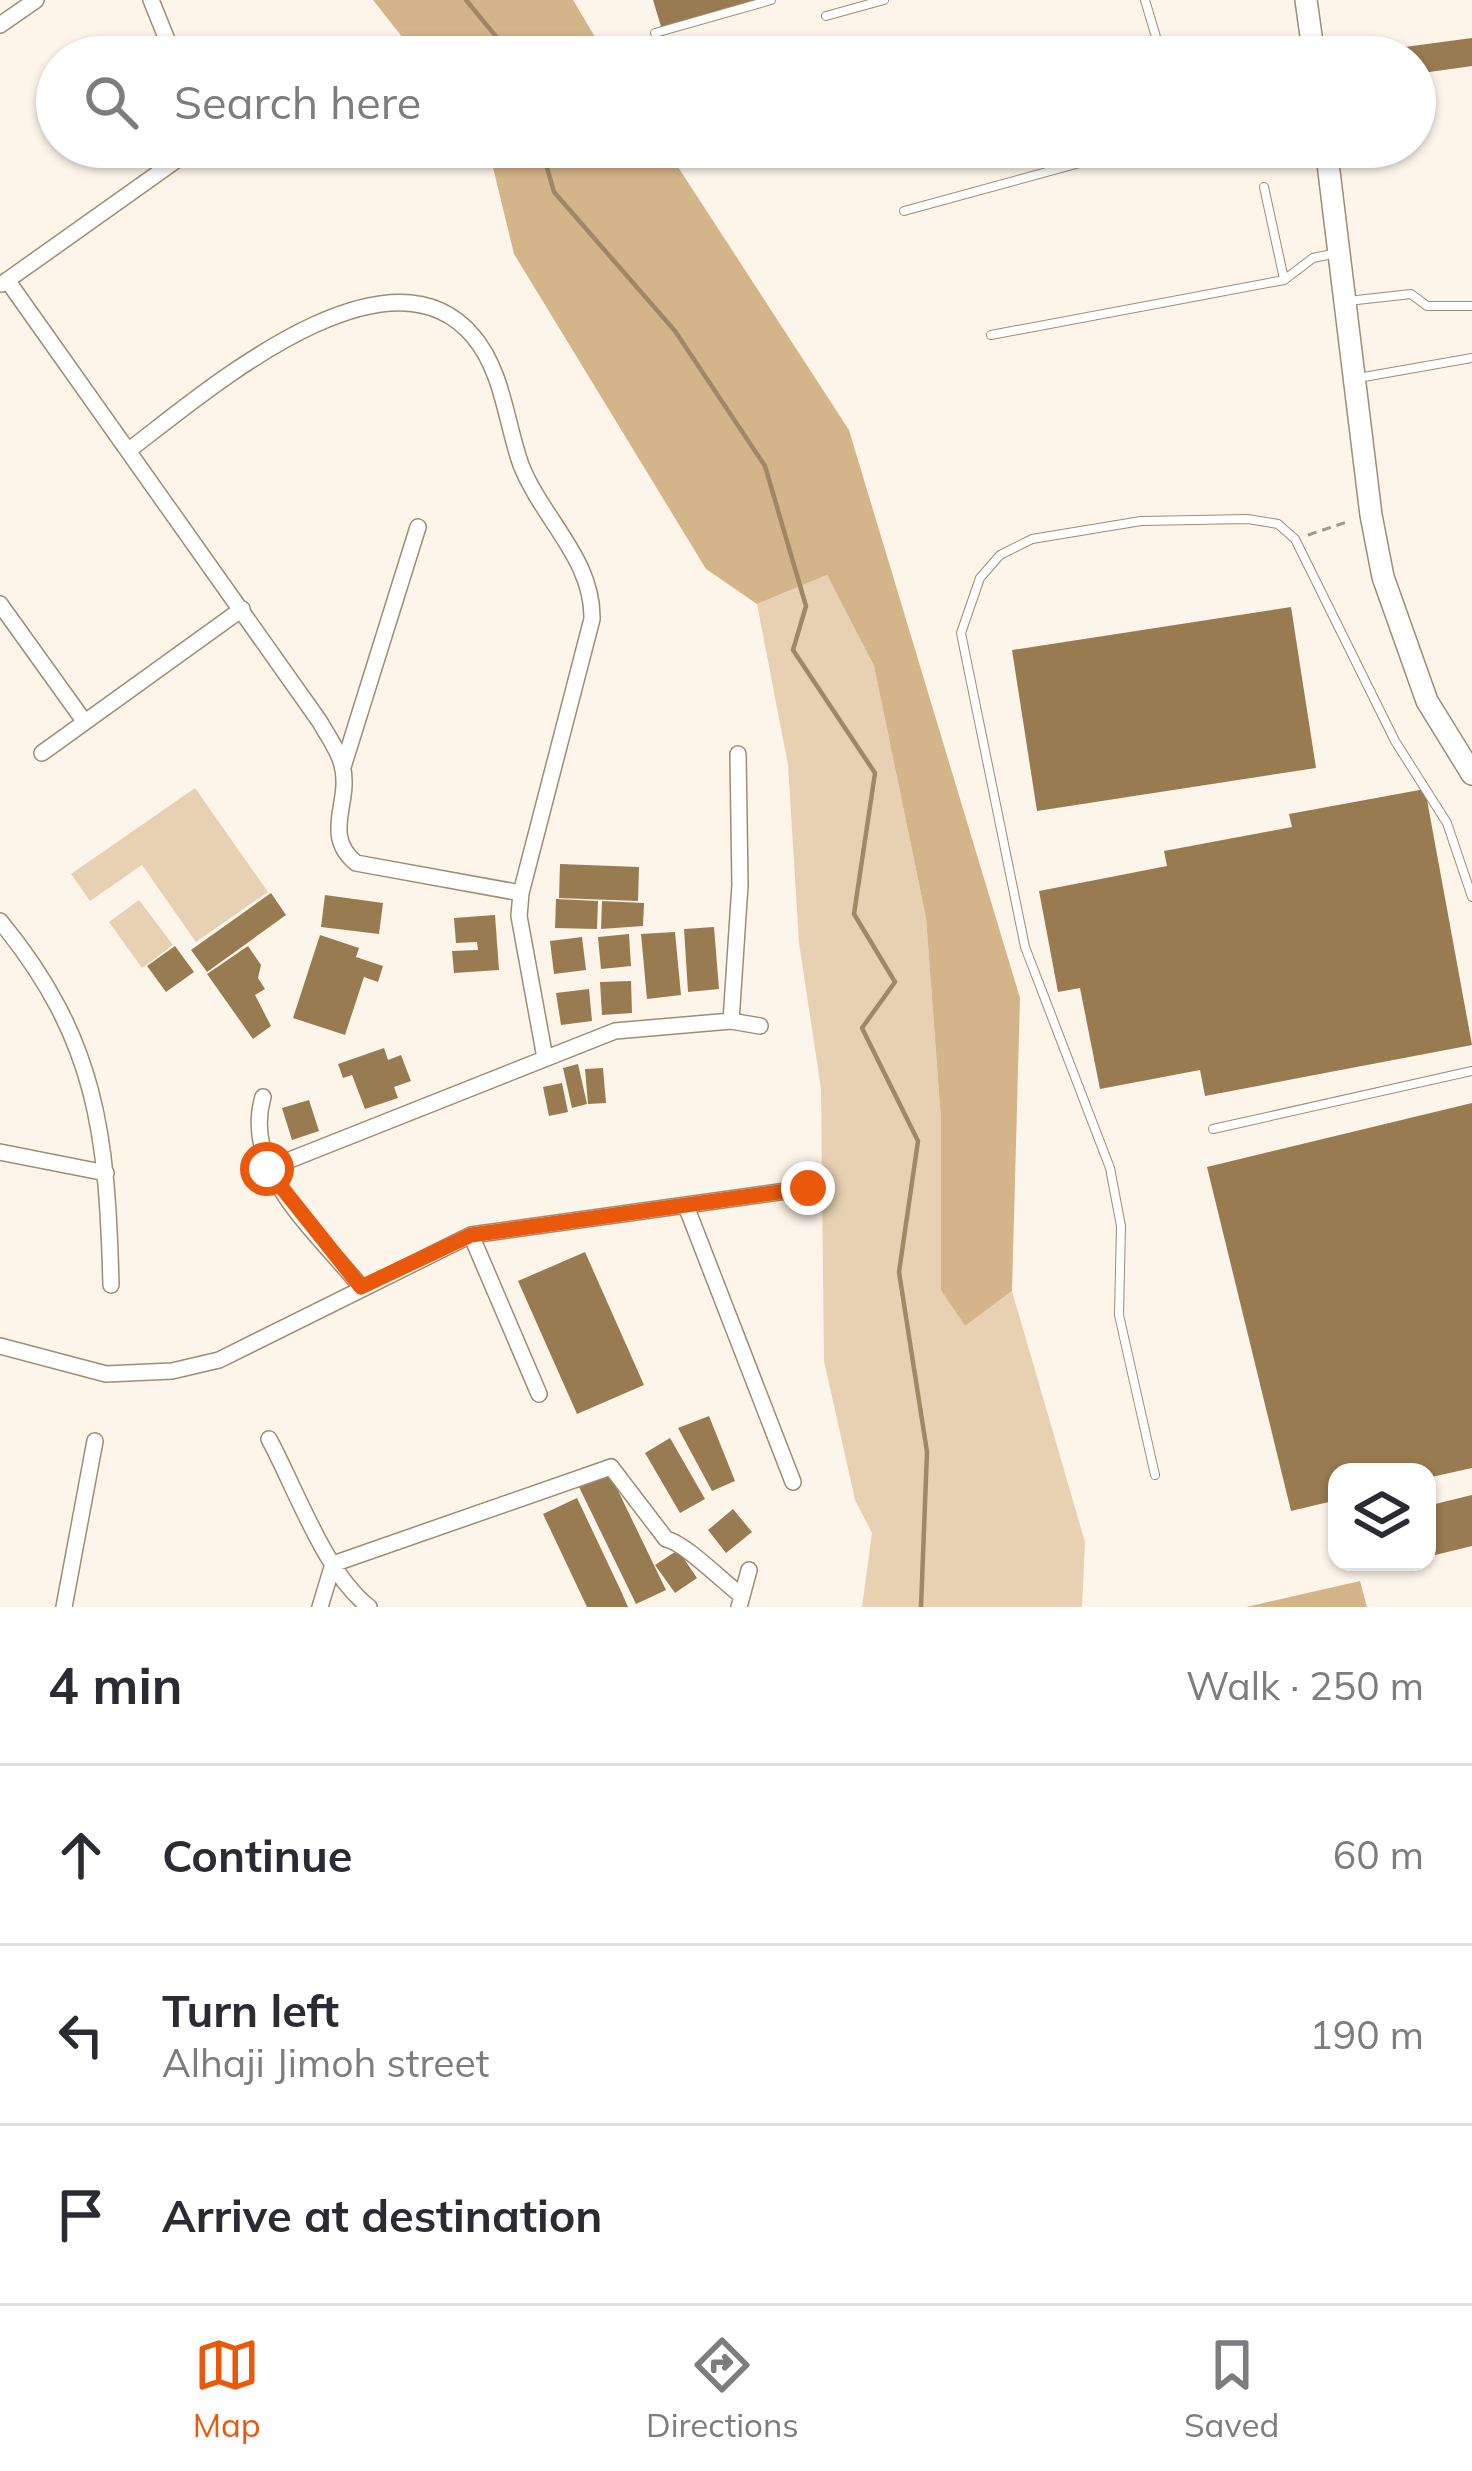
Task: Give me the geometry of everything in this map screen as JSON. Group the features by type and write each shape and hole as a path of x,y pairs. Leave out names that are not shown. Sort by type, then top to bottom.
{"main road":[{"path":"1306,0 1311,36"},
{"path":"1329,168 1370,515 1407,654 1427,701 1472,774"}],"street":[{"path":"0,26 36,0"},
{"path":"151,0 166,36"},
{"path":"166,168 4,283 242,608 320,722 343,766"},
{"path":"129,450 272,343 335,314 386,304 422,309 450,318 473,336 493,370 522,466 593,590 592,620 520,893 519,916 545,1058"},
{"path":"418,526 343,766 337,837 342,852 356,863 520,893"},
{"path":"0,604 84,722"},
{"path":"42,752 242,608"},
{"path":"731,1021 740,885 738,754"},
{"path":"0,921 45,976 63,1008 92,1094 106,1173 111,1285"},
{"path":"267,1169 615,1031 731,1021 760,1026"},
{"path":"263,1097 258,1131 267,1169 361,1287"},
{"path":"0,1152 106,1173"},
{"path":"0,1346 106,1374 172,1371 219,1360 471,1235 808,1188"},
{"path":"686,1206 793,1482"},
{"path":"471,1235 539,1394"},
{"path":"269,1438 333,1564 351,1592 369,1607"},
{"path":"64,1607 95,1441"},
{"path":"333,1564 611,1467 666,1539 680,1542 741,1602 749,1570"},
{"path":"320,1607 333,1564"}],"lane":[{"path":"655,33 771,0"},
{"path":"826,16 884,0"},
{"path":"1145,0 1156,36"},
{"path":"904,211 1061,168"},
{"path":"1264,187 1284,280"},
{"path":"991,335 1284,280 1313,258 1341,252"},
{"path":"1346,302 1411,294 1427,306 1472,306"},
{"path":"1357,378 1472,358"},
{"path":"1156,1475 1119,1315 1121,1226 1110,1168 1025,947 962,633 980,578 1000,556 1032,538 1141,521 1248,519 1278,524 1295,539 1395,741 1447,823 1472,897"},
{"path":"1213,1130 1472,1071"}],"path":[{"path":"1295,539 1370,515"}],"shaded area":[{"path":"373,0 573,0 594,36 401,36"},
{"path":"493,168 679,168 849,430 1020,998 1012,1291 965,1326 941,1290 941,1120 926,918 874,666 827,575 757,604 706,569 514,254"},
{"path":"827,575 874,666 926,918 941,1120 941,1289 965,1326 1012,1291 1085,1542 1082,1607 862,1607 872,1533 855,1500 824,1361 821,1089 799,943 788,765 757,604"},
{"path":"195,788 268,892 196,942 142,865 90,901 71,874"},
{"path":"139,900 173,945 142,968 109,922"},
{"path":"1360,1581 1367,1607 1246,1607"}],"building":[{"path":"653,0 756,0 756,1 662,30"},
{"path":"1472,38 1472,66 1436,71 1436,43"},
{"path":"1291,607 1316,768 1037,811 1012,650"},
{"path":"1425,789 1472,1045 1205,1096 1200,1070 1100,1089 1080,988 1058,992 1039,891 1167,866 1164,851 1292,827 1289,814"},
{"path":"560,864 639,867 638,901 559,898"},
{"path":"271,893 286,915 207,972 191,950"},
{"path":"325,895 383,903 379,934 321,927"},
{"path":"556,899 598,901 597,929 555,928"},
{"path":"602,901 644,903 643,926 601,929"},
{"path":"495,915 499,970 454,973 452,951 478,950 477,942 456,943 454,918"},
{"path":"714,927 719,989 688,992 684,929"},
{"path":"675,932 681,995 647,999 641,934"},
{"path":"629,934 631,966 601,969 598,937"},
{"path":"320,935 359,948 356,957 383,966 378,982 364,977 345,1035 293,1018"},
{"path":"582,937 586,970 554,974 550,941"},
{"path":"175,946 194,972 166,992 147,966"},
{"path":"248,946 261,965 258,978 265,989 255,995 271,1026 253,1039 207,974"},
{"path":"631,981 632,1013 602,1015 600,982"},
{"path":"589,989 592,1021 561,1025 556,993"},
{"path":"384,1048 388,1060 401,1055 411,1081 394,1087 398,1098 365,1109 352,1075 343,1078 338,1064"},
{"path":"578,1064 587,1104 572,1108 563,1068"},
{"path":"603,1068 606,1103 588,1104 585,1069"},
{"path":"562,1083 568,1112 549,1116 543,1087"},
{"path":"309,1100 319,1131 292,1140 282,1108"},
{"path":"1472,1103 1472,1468 1436,1476 1436,1463 1328,1463 1328,1502 1291,1511 1207,1167"},
{"path":"585,1252 644,1385 577,1414 518,1281"},
{"path":"709,1416 735,1481 712,1491 678,1428"},
{"path":"670,1438 705,1499 680,1513 645,1453"},
{"path":"609,1472 666,1590 636,1604 579,1487"},
{"path":"1472,1495 1472,1546 1436,1555 1436,1504"},
{"path":"577,1498 628,1607 587,1607 543,1514"},
{"path":"733,1509 752,1532 726,1553 708,1530"},
{"path":"678,1550 697,1578 675,1593 655,1565"}],"waterway":[{"path":"466,0 496,36"},
{"path":"547,168 554,192 675,331 765,466 806,606 793,650 875,773 854,914 895,982 862,1028 918,1141 899,1272 927,1452 921,1607"}],"route":[{"path":"267,1169 361,1287 471,1235 502,1228 808,1188"}]}
